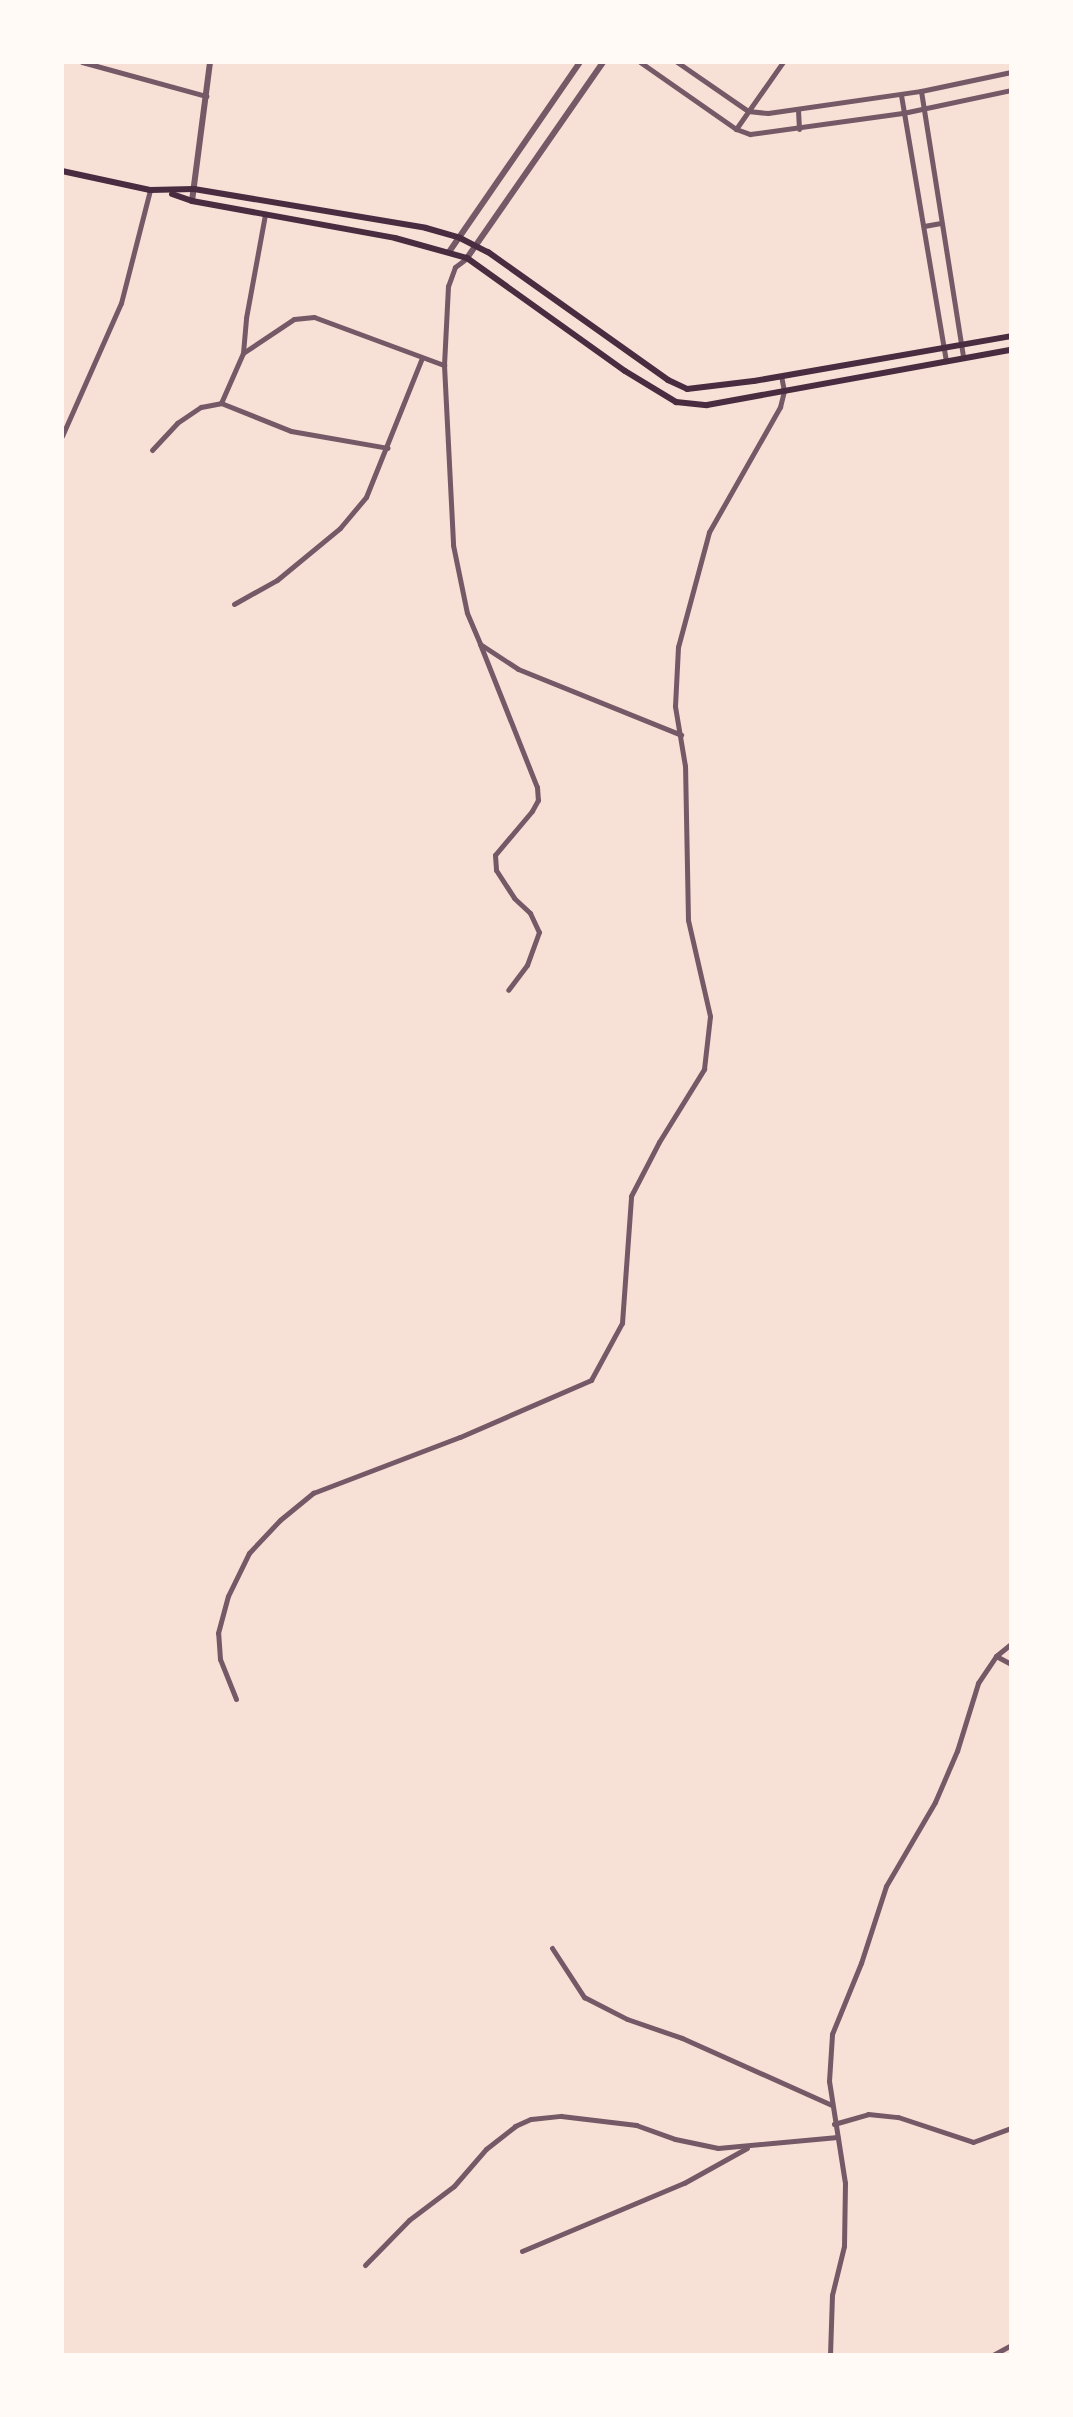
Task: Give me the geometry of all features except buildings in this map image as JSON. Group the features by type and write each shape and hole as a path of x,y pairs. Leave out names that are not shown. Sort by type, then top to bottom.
{"main road":[{"path":"62,171 150,190 194,189 426,228 460,238 475,245 668,380 687,389 1011,336"},
{"path":"167,192 192,201 467,258 649,387 676,402 691,405 1011,350"},
{"path":"562,324 571,311"},
{"path":"586,342 595,328"},
{"path":"848,364 849,379"},
{"path":"687,389 691,405"}],"street":[{"path":"82,62 206,96"},
{"path":"192,201 210,62"},
{"path":"508,990 527,965 539,932 496,870 495,855 532,811 538,800 537,787 467,613 453,545 444,365 446,303 455,267 449,252 580,62"},
{"path":"455,267 467,258 603,62"},
{"path":"640,62 736,129 750,134 903,113 1011,90"},
{"path":"677,62 748,111 798,110 901,95 1011,72"},
{"path":"736,129 783,62"},
{"path":"921,91 963,357"},
{"path":"901,95 946,361"},
{"path":"798,110 799,129"},
{"path":"62,436 121,303 150,190"},
{"path":"221,403 243,353 246,318 265,214"},
{"path":"924,226 941,223"},
{"path":"243,353 294,319 314,317 444,365"},
{"path":"234,604 277,580 340,528 366,497 422,358"},
{"path":"236,1699 220,1659 218,1633 228,1596 249,1553 280,1520 313,1493 460,1437 591,1380 622,1323 631,1196 659,1142 704,1069 710,1016 688,920 682,736 675,706 675,668 692,587 709,532 780,407 784,391 781,376"},
{"path":"152,450 177,423 201,407 221,403 291,431 388,448"},
{"path":"480,644 518,669 682,736"},
{"path":"830,2355 832,2295 844,2246 845,2183 829,2081 832,2034 861,1963 886,1886 935,1802 978,1683 996,1656 1011,1644"},
{"path":"996,1656 1011,1664"},
{"path":"552,1948 584,1997 627,2019 682,2038 832,2105"},
{"path":"834,2124 868,2114 898,2117 973,2142 1011,2128"},
{"path":"365,2265 409,2220 454,2186 486,2149 515,2126 531,2119 561,2116 636,2125 675,2139 718,2148 837,2137"},
{"path":"522,2251 684,2183 749,2147"},
{"path":"993,2355 1011,2345"}]}
